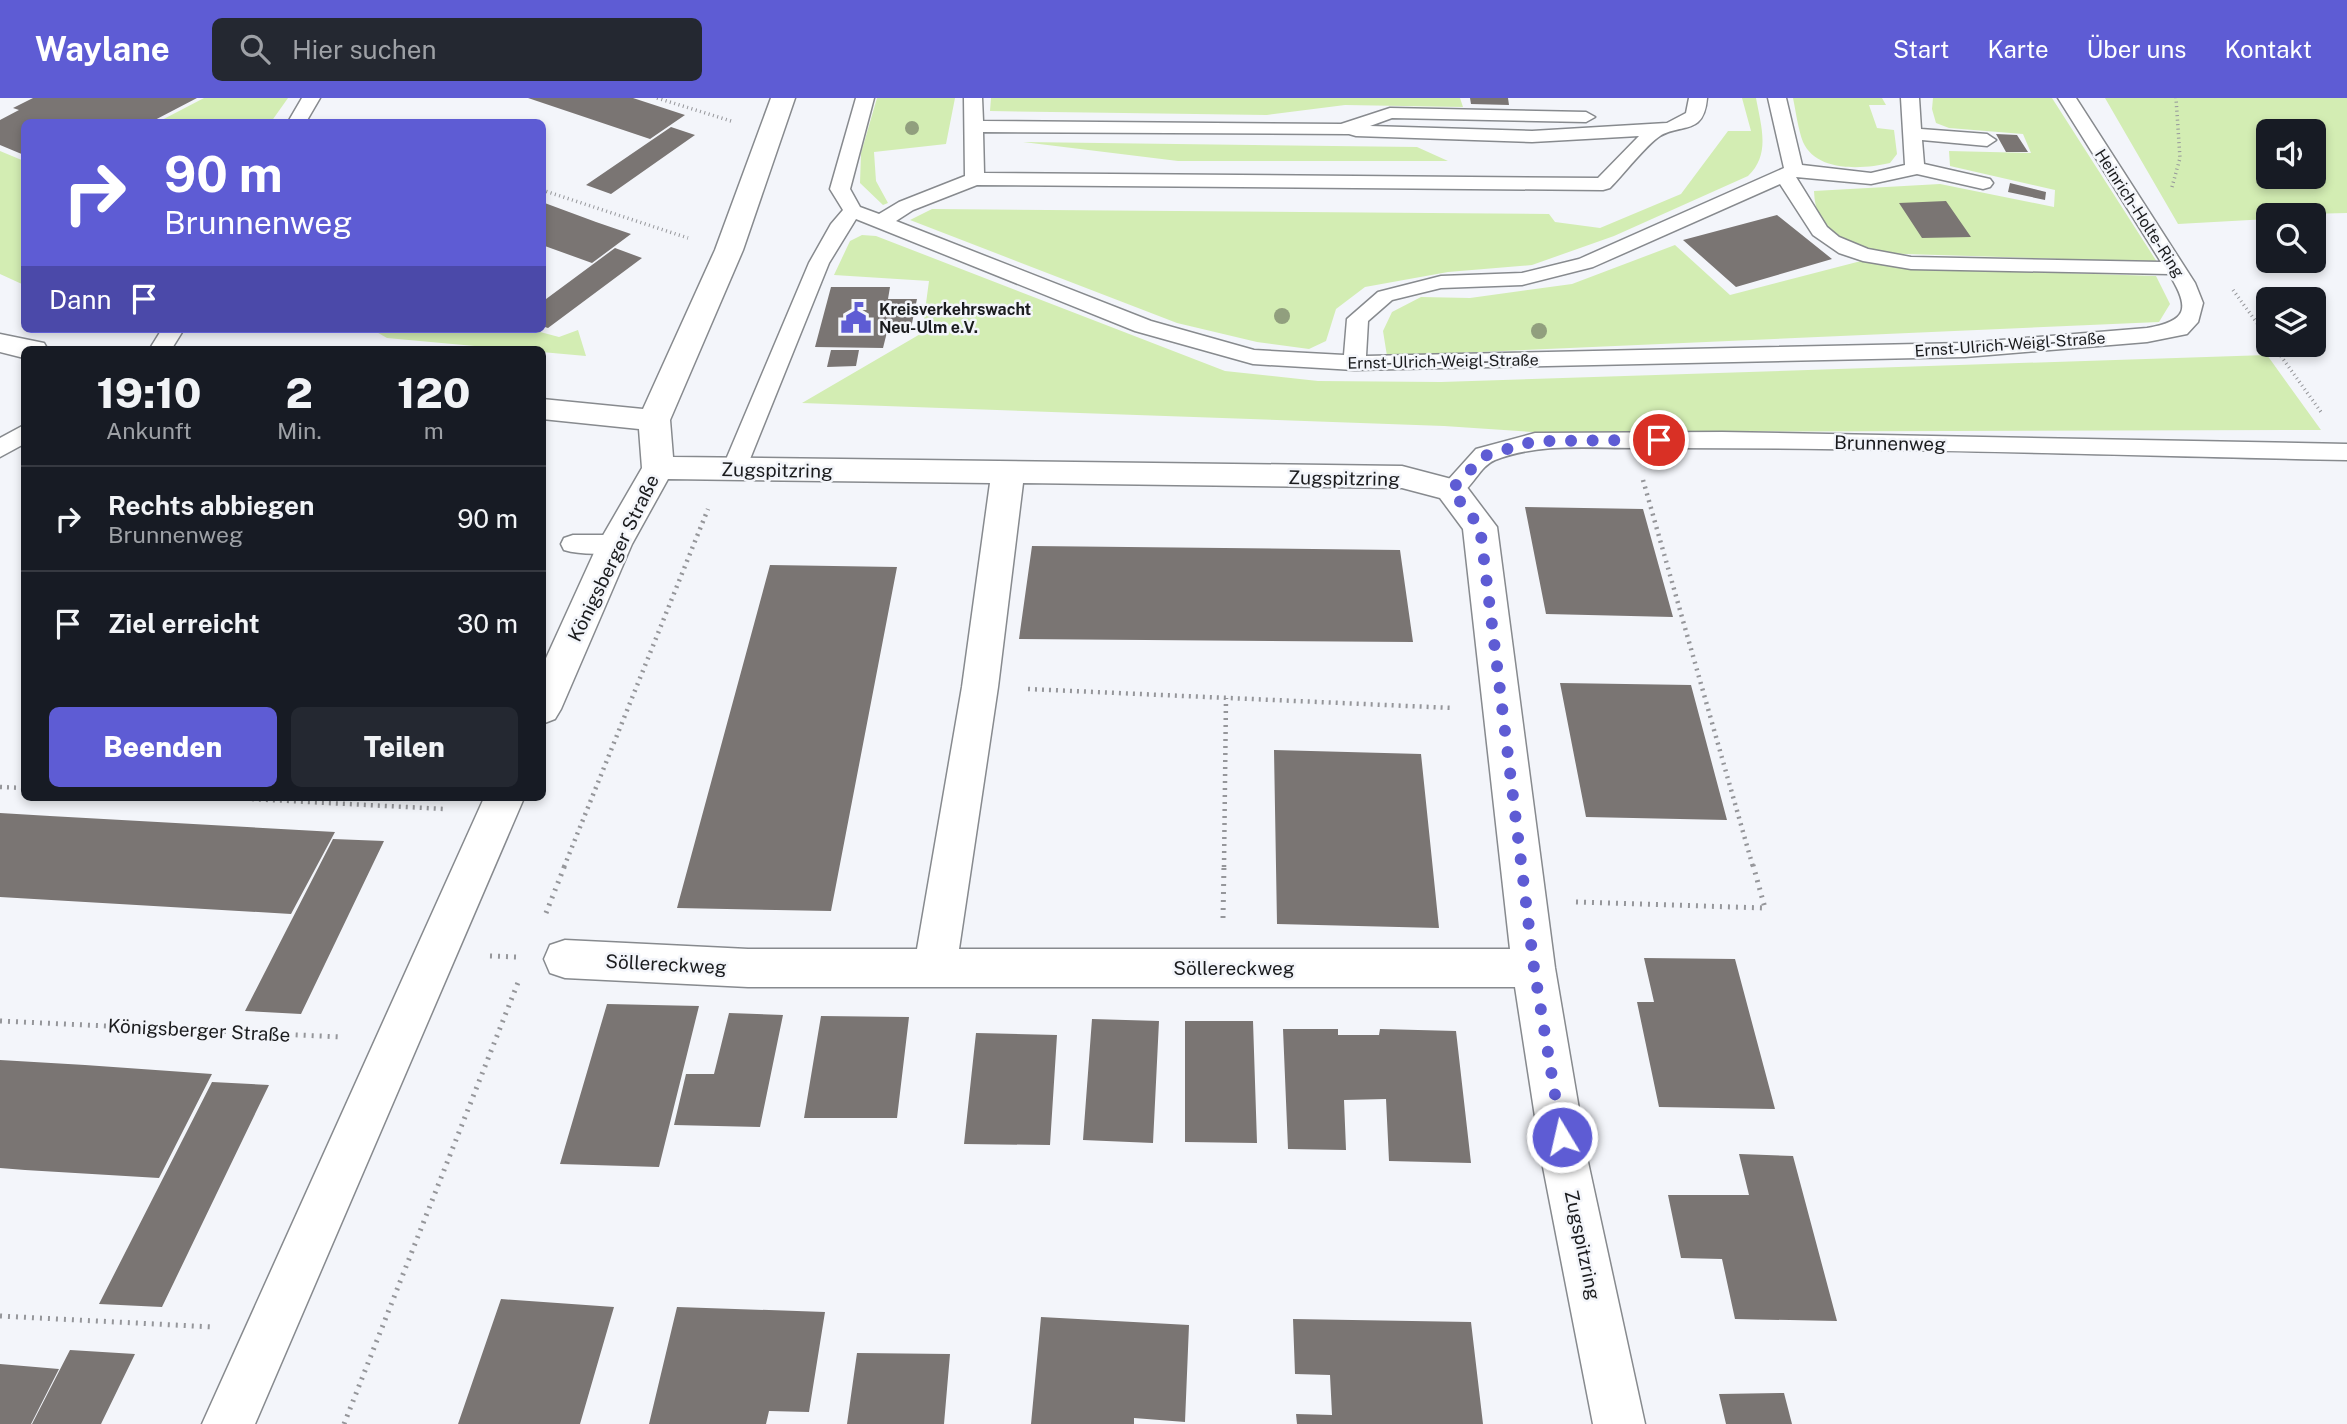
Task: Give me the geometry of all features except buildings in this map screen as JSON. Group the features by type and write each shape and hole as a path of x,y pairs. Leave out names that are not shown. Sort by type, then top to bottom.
{"street":[{"name":"Königsberger Straße","path":"546,700 615,544 658,468 654,420 729,250 783,98"},
{"path":"0,342 21,347"},
{"path":"546,409 654,420"},
{"name":"Zugspitzring","path":"658,468 1402,477 1451,490 1480,527 1534,968 1565,1162 1619,1424"},
{"path":"935,968 980,687 1009,473"},
{"path":"228,1424 501,805"},
{"name":"Söllereckweg","path":"565,959 748,968 1534,968"}],"lane":[{"path":"299,119 312,98"},
{"path":"734,470 819,263 841,224 853,211 840,190 865,98"},
{"path":"973,98 975,179"},
{"path":"1567,98 1574,108 1601,124 1646,131"},
{"path":"973,127 1343,130 1577,136 1675,127 1690,120 1698,110 1698,98"},
{"path":"1777,98 1789,172 1815,227 1833,244 1869,257 1911,263 2176,268"},
{"path":"1910,98 1915,134 1915,168"},
{"name":"Heinrich-Holte-Ring","path":"2067,98 2176,268 2193,303 2191,317 2179,329"},
{"path":"1343,130 1390,113 1586,117"},
{"path":"880,222 906,206 975,179 1603,184 1646,131"},
{"path":"1915,134 1987,140"},
{"path":"1354,363 1358,319 1385,296 1441,282 1521,279 1586,263 1789,172 1870,179 1899,176 1915,168 1983,183"},
{"name":"Ernst-Ulrich-Weigl-Straße","path":"853,211 1143,326 1253,357 1354,363 1965,350 2147,335 2179,329"},
{"path":"0,449 21,435"},
{"name":"Brunnenweg","path":"1451,490 1484,456 1535,441 1631,439 2347,452"},
{"path":"573,544 615,544"}],"path":[{"path":"657,98 769,133"},
{"path":"2171,188 2180,158 2176,98"},
{"path":"546,191 655,229 729,250"},
{"path":"2230,285 2256,321"},
{"path":"2282,357 2325,417"},
{"path":"1526,901 1765,908 1631,439"},
{"path":"980,687 1503,710"},
{"path":"1222,968 1226,698"},
{"path":"0,787 21,788"},
{"path":"347,801 501,805"},
{"path":"437,954 565,959"},
{"name":"Königsberger Straße","path":"0,1021 398,1040"},
{"path":"0,1316 270,1330"}],"green space":[{"path":"204,98 288,98 273,119 164,119"},
{"path":"877,98 955,98 946,144 874,152 876,181 888,203 883,205 860,183 861,153"},
{"path":"991,98 1460,98 1463,107 1345,105 1267,115 990,111"},
{"path":"1742,98 1756,98 1763,139 1760,158 1748,176 1614,236 1532,265 1448,272 1365,287 1336,309 1326,341 1309,349 1257,342 1177,323 910,220 932,209 1549,214 1555,222 1600,228 1681,194 1728,131 1751,131"},
{"path":"1793,98 1882,98 1886,105 1869,105 1877,128 1894,130 1897,154 1890,163 1867,167 1830,164 1819,159 1803,142"},
{"path":"1933,98 2052,98 2157,262 1875,253 1841,239 1819,216 1814,191 1940,184 2054,207 2055,190 1950,166 1949,151 2031,153 2023,134 1949,128 1936,123 1932,109"},
{"path":"2105,98 2347,98 2347,213 2326,214 2326,203 2256,203 2256,220 2178,224"},
{"path":"1023,142 1417,147 1448,161 1178,161"},
{"path":"0,151 21,160 21,284 0,274"},
{"path":"862,235 876,236 1225,371 1318,381 1441,382 2256,355 2268,357 2321,430 1533,432 1444,426 802,403 922,333 929,281 834,275 850,241"},
{"path":"1675,245 1730,295 1861,261 1912,268 2156,276 2170,304 2159,322 1387,356 1383,331 1392,312 1421,297 1470,298 1572,284"},
{"path":"578,330 586,356 546,352 546,346 475,346 387,338 378,333 544,333 559,337"}],"place":[{"name":"Kreisverkehrswacht Neu-Ulm e.V.","path":"856,318"}],"route":[{"path":"1562,1137 1534,968 1480,527 1451,490 1484,456 1535,441 1659,440"}]}
